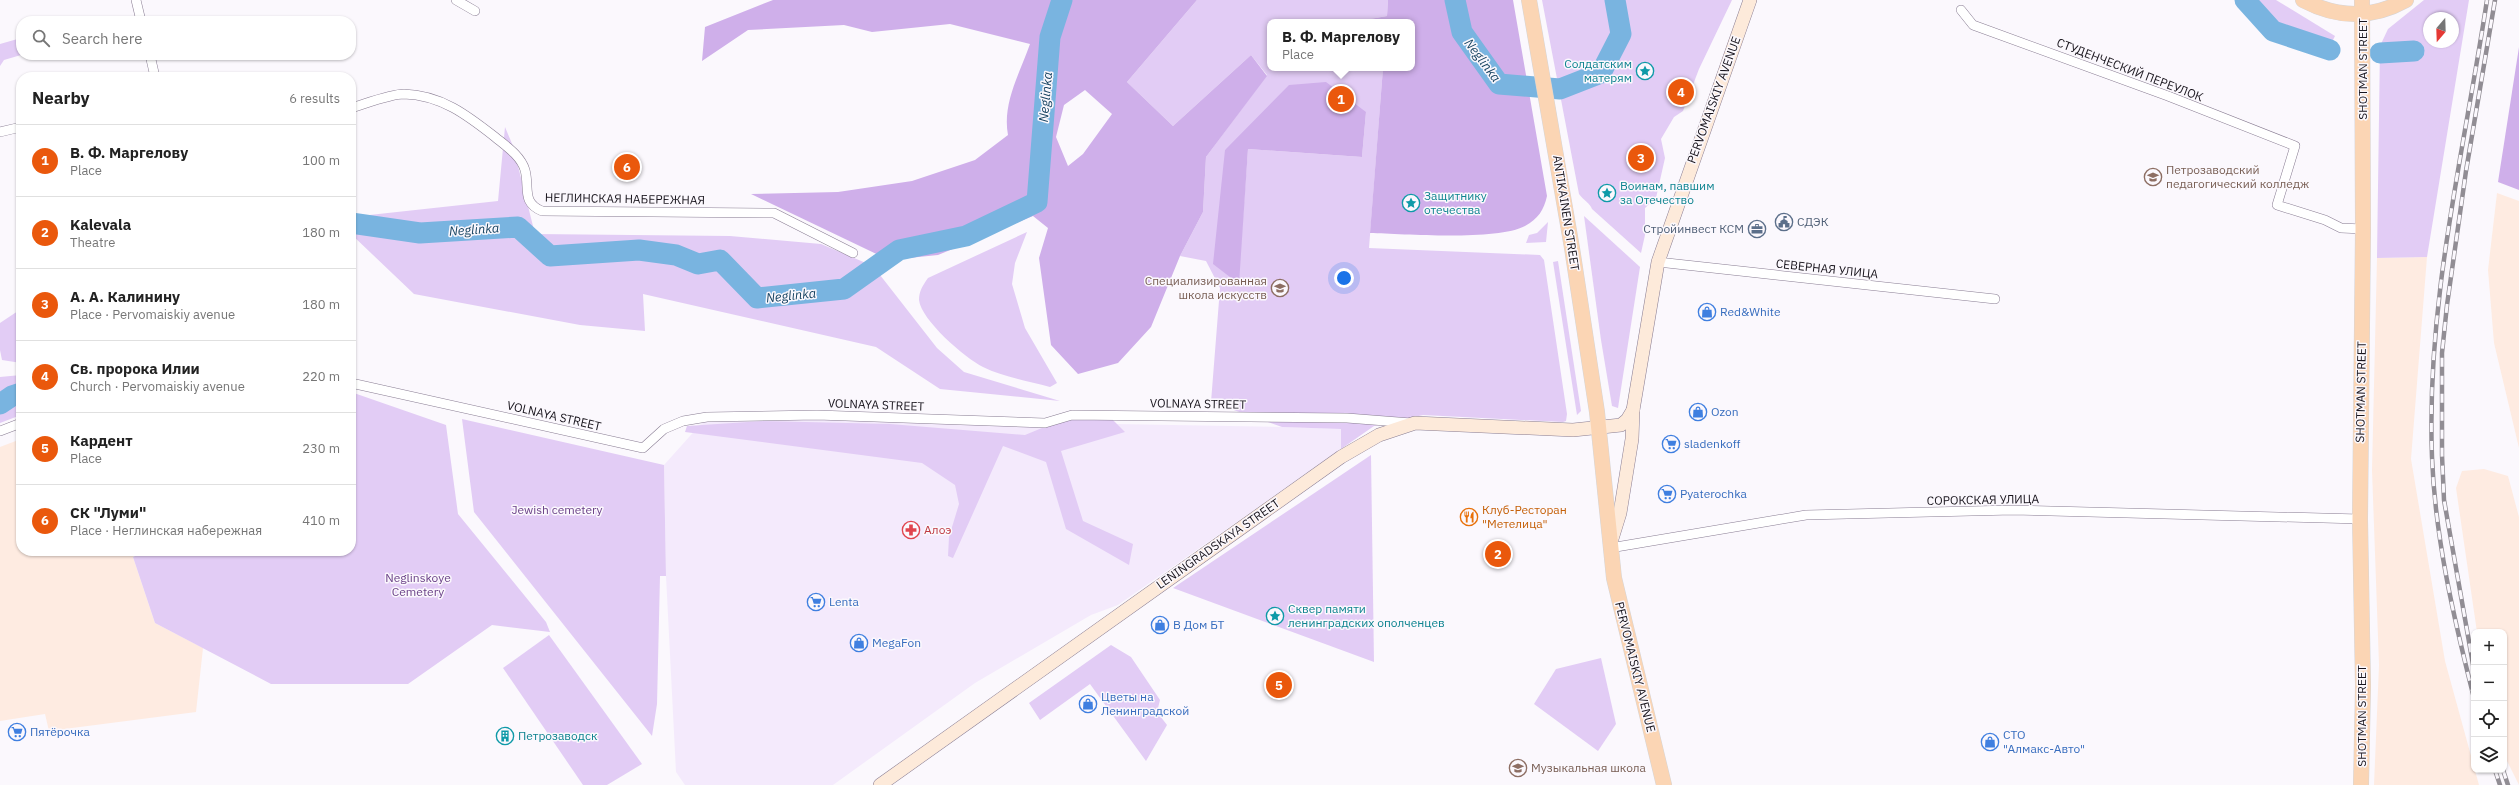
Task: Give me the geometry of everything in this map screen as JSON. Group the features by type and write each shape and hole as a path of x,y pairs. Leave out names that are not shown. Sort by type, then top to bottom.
{"main road":[{"name":"ANTIKAINEN STREET","path":"1529,0 1553,137 1598,427 1610,548"},
{"name":"PERVOMAISKIY AVENUE","path":"1664,785 1629,648 1610,548 1620,513 1632,439 1633,410 1658,262 1750,0"},
{"path":"2303,0 2338,13 2363,7 2380,11 2406,0"},
{"name":"SHOTMAN STREET","path":"2361,785 2362,686 2360,519 2363,229 2363,7"},
{"name":"LENINGRADSKAYA STREET","path":"880,785 1341,457 1379,435 1416,423 1573,430 1621,424 1627,420 1633,410"}],"street":[{"path":"136,0 140,16"},
{"path":"456,0 475,11"},
{"name":"СТУДЕНЧЕСКИЙ ПЕРЕУЛОК","path":"1961,10 1973,25 2168,96 2295,146 2276,205 2325,220 2341,228 2363,229"},
{"path":"151,60 154,72"},
{"name":"НЕГЛИНСКАЯ НАБЕРЕЖНАЯ","path":"356,107 403,94 439,99 469,116 519,158 525,170 528,200 533,207 542,211 774,213 853,253"},
{"path":"0,132 16,128"},
{"name":"СЕВЕРНАЯ УЛИЦА","path":"1658,262 1995,299"},
{"name":"VOLNAYA STREET","path":"356,384 643,448 664,429 683,421 707,417 816,415 1045,423 1072,415 1347,418 1416,423"},
{"path":"0,431 16,425"},
{"name":"СОРОКСКАЯ УЛИЦА","path":"1610,548 1806,515 2013,510 2360,519"}],"shaded area":[{"path":"773,0 1197,0 1127,82 1173,126 1251,55 1267,76 1206,157 1203,212 1180,256 1151,327 1118,363 1078,374 1051,345 1039,258 1048,228 1033,216 938,255 889,260 751,194 838,192 912,181 975,160 1008,135 1007,123 1010,100 1013,88 1030,44 950,24 872,32 844,25 748,30 702,61 705,27","holes":["1085,90 1112,114 1083,154 1068,166 1056,137 1064,105"]},
{"path":"1388,0 1513,0 1547,196 1540,214 1530,223 1512,231 1494,234 1450,236 1370,233 1383,71 1415,71 1415,19 1370,19 1387,16"},
{"path":"2519,47 2519,190 2498,182"},
{"path":"1326,82 1366,112 1362,157 1248,149 1239,284 1213,264 1225,150 1289,85"},
{"path":"2497,193 2519,201 2519,448 2494,343 2488,270"},
{"path":"2427,257 2411,459 2445,661 2471,756 2471,773 2476,773 2479,785 2374,785 2379,665 2372,470 2377,258"},
{"path":"707,417 1342,429 1341,449 1118,605 1091,615 975,683 833,785 685,785 676,772 666,576 664,465"},
{"path":"16,441 16,556 135,556 133,557 155,623 203,648 196,712 49,731 45,714 0,721 0,447"},
{"path":"2484,469 2508,476 2519,517 2519,785 2507,761 2507,629 2477,629 2456,488 2462,471"}],"green space":[{"path":"1197,0 1388,0 1387,16 1370,19 1267,19 1267,71 1383,71 1369,248 1540,255 1544,260 1567,414 1566,421 1423,415 1374,426 1341,449 1341,429 1282,427 1211,402 1220,288 1206,261 1180,256 1203,212 1206,157 1267,75 1251,55 1173,126 1127,82","holes":["1366,112 1362,157 1248,149 1238,284 1225,150"]},
{"path":"1542,0 1732,0 1699,69 1683,111 1674,117 1661,139 1665,158 1656,198 1645,208 1645,235 1641,253 1592,209 1579,194"},
{"path":"2251,0 2276,0 2335,36 2330,46 2278,29"},
{"path":"2424,0 2469,0 2427,257 2377,258 2380,46 2388,29"},
{"path":"16,39 16,56 4,60 0,66 0,44"},
{"path":"505,127 513,146 535,234 730,236 821,244 873,266 937,348 964,372 1060,401 940,389 876,347 643,294 645,331 580,325 414,294 356,239 356,216 498,201"},
{"path":"1584,216 1640,267 1618,408 1612,406 1601,340"},
{"path":"1548,222 1546,242 1526,243 1529,235 1537,233"},
{"path":"1027,232 1015,263 1012,284 1025,328 1057,383 1050,387 999,374 975,362 955,347 935,328 927,318 919,300 922,288 928,278"},
{"path":"1558,261 1581,411 1577,415 1553,262"},
{"path":"16,312 16,362 2,360 0,350 0,323"},
{"path":"16,375 16,417 0,423 0,377"},
{"name":"Neglinskoye Cemetery","path":"356,394 446,425 458,514 546,622 550,632 492,625 408,684 271,684 155,623 133,557 356,556"},
{"path":"1071,416 1111,418 1125,432 1061,451 1083,521 1133,544 1129,565 1066,529 1046,462 1003,446 953,558 948,556 949,537 959,504 955,485 922,463 685,432 687,426 763,421 890,424 1025,435"},
{"name":"Jewish cemetery","path":"462,419 664,465 666,576 660,576 657,704 652,736 474,512"},
{"path":"1371,455 1374,662 1173,588"},
{"path":"549,635 642,764 607,785 583,785 503,668"},
{"path":"1111,645 1131,657 1160,700 1157,712 1167,725 1146,761 1090,684 1040,720 1029,703"},
{"path":"1601,658 1616,724 1598,751 1534,704 1556,669"}],"waterway":[{"name":"Neglinka","path":"356,224 420,233 518,227 550,256 639,250 676,255 698,264 720,260 757,298 844,289 899,250 966,236 1037,202 1050,37 1062,0"},
{"name":"Neglinka","path":"1455,0 1462,32 1499,84 1560,89 1601,73 1621,34 1615,0"},
{"name":"Neglinka","path":"2245,0 2273,31 2330,50"},
{"name":"Neglinka","path":"2380,53 2414,51"},
{"name":"Neglinka","path":"0,404 16,395"}],"railway":[{"path":"2471,686 2459,638 2441,548 2432,457 2432,399 2435,342 2441,284 2458,171 2487,0"},
{"path":"2473,665 2444,500 2442,455 2442,353 2447,305 2466,171 2495,0"},
{"path":"2496,773 2500,785"},
{"path":"2504,773 2508,785"}],"place":[{"name":"Солдатским матерям","path":"1645,71"},
{"name":"Св. пророка Илии","path":"1681,92"},
{"name":"В. Ф. Маргелову","path":"1341,99"},
{"name":"А. А. Калинину","path":"1641,158"},
{"name":"СК \"Луми\"","path":"627,167"},
{"name":"Петрозаводский педагогический колледж","path":"2153,177"},
{"name":"Воинам, павшим за Отечество","path":"1607,193"},
{"name":"Защитнику отечества","path":"1411,203"},
{"name":"СДЭК","path":"1784,222"},
{"name":"Стройинвест КСМ","path":"1757,229"},
{"name":"Специализированная школа искусств","path":"1280,288"},
{"name":"Red&White","path":"1707,312"},
{"name":"Ozon","path":"1698,412"},
{"name":"sladenkoff","path":"1671,444"},
{"name":"Pyaterochka","path":"1667,494"},
{"name":"Клуб-Ресторан \"Метелица\"","path":"1469,517"},
{"name":"Алоэ","path":"911,530"},
{"name":"Kalevala","path":"1498,554"},
{"name":"Lenta","path":"816,602"},
{"name":"Сквер памяти ленинградских ополченцев","path":"1275,616"},
{"name":"В Дом БТ","path":"1160,625"},
{"name":"MegaFon","path":"859,643"},
{"name":"Кардент","path":"1279,685"},
{"name":"Цветы на Ленинградской","path":"1088,704"},
{"name":"Пятёрочка","path":"17,732"},
{"name":"Петрозаводск","path":"505,736"},
{"name":"СТО \"Алмакс-Авто\"","path":"1990,742"},
{"name":"Музыкальная школа","path":"1518,768"}]}
